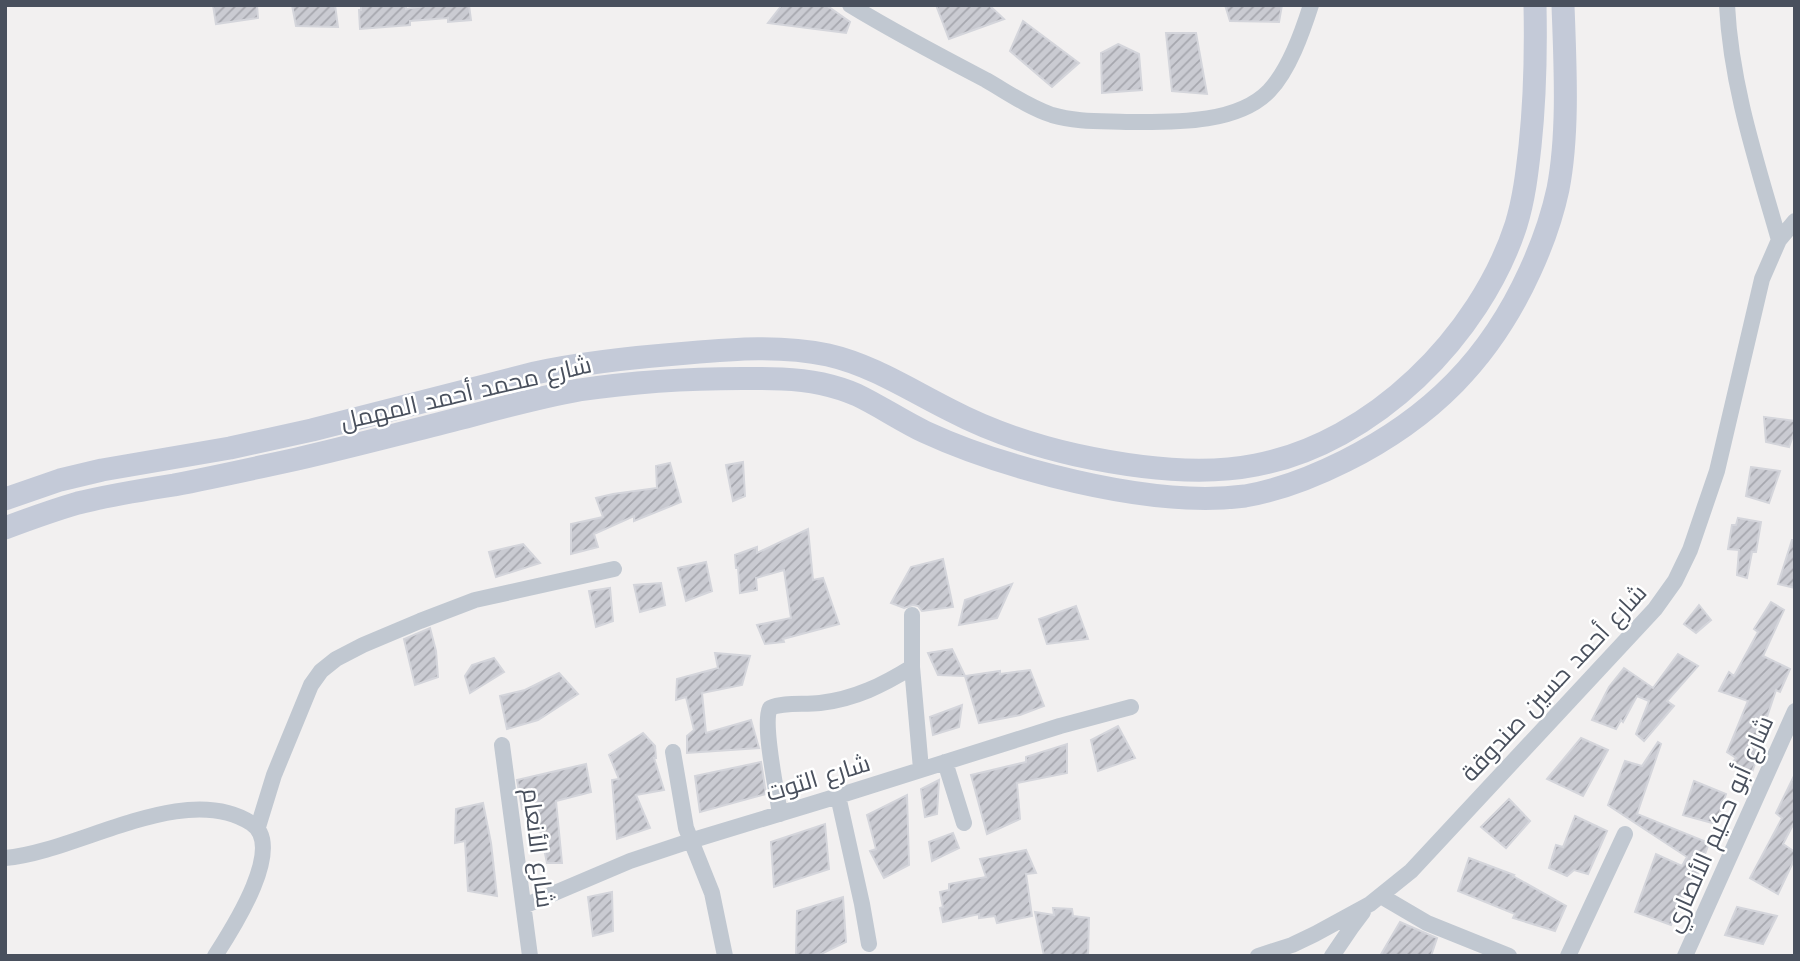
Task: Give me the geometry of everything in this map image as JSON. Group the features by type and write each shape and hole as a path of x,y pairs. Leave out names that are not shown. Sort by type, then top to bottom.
{"main road":[{"name":"شارع محمد أحمد المهمل","path":"5,499 60,480 312,430 559,367 608,359 727,350 806,351 841,359 873,370 954,412 1007,435 1103,461 1161,468 1228,468 1254,466 1298,454 1336,437 1367,418 1414,381 1466,320 1496,273 1517,222 1527,171 1536,78 1535,5"},
{"name":"شارع محمد أحمد المهمل","path":"5,528 80,502 306,457 538,398 608,386 684,381 785,379 824,384 857,395 909,425 973,452 1057,477 1117,489 1217,498 1241,496 1286,486 1356,456 1430,406 1469,370 1515,303 1542,243 1558,187 1565,88 1563,5"}],"street":[{"path":"850,5 914,43 1052,115 1085,120 1157,122 1224,114 1242,109 1267,93 1277,81 1294,49 1311,5"},
{"path":"1727,5 1732,56 1740,97 1779,240"},
{"name":"شارع أحمد حسين صندوقة","path":"1332,956 1375,900 1411,870 1655,609 1675,582 1690,550 1717,471 1762,279 1779,240 1795,221"},
{"path":"215,956 256,880 263,847 258,827 274,775 306,696 321,671 336,659 363,645 475,600 614,569"},
{"path":"912,615 912,667 921,769"},
{"path":"780,814 767,736 767,715 770,708 857,696 912,667"},
{"name":"شارع التوت","path":"524,906 629,861 690,841 1060,726 1131,707"},
{"name":"شارع أبو حكيم الأنصاري","path":"1685,956 1789,736 1795,711"},
{"name":"شارع الأنعام","path":"502,745 530,956"},
{"path":"673,752 682,810 690,841 712,892 725,956"},
{"path":"946,762 964,823"},
{"path":"838,796 869,944"},
{"path":"5,858 40,852 175,811 215,809 243,817 258,827"},
{"path":"1568,956 1625,834"},
{"path":"1375,900 1509,956"},
{"name":"شارع أحمد حسين صندوقة","path":"1258,956 1315,934 1375,900"}],"building":[{"path":"213,5 257,5 258,18 216,24"},
{"path":"292,5 335,5 338,27 296,26"},
{"path":"361,5 406,5 406,9 430,5 469,5 471,20 448,22 448,18 410,21 410,25 360,29"},
{"path":"782,5 826,5 850,22 846,33 768,23"},
{"path":"936,5 989,5 1004,19 949,39"},
{"path":"1225,5 1282,5 1279,22 1230,21"},
{"path":"1023,21 1079,63 1052,87 1010,51"},
{"path":"1166,33 1196,33 1207,94 1172,91"},
{"path":"1118,44 1139,54 1142,90 1102,93 1101,53"},
{"path":"1764,417 1795,421 1789,447 1766,442"},
{"path":"743,462 745,496 733,501 726,465"},
{"path":"670,463 681,502 634,521 634,516 594,534 598,547 571,554 571,524 603,517 596,498 657,488 656,466"},
{"path":"1751,467 1780,471 1769,503 1746,496"},
{"path":"1738,518 1761,522 1756,552 1752,552 1747,578 1737,575 1739,550 1728,549 1732,525 1736,525"},
{"path":"808,529 813,580 823,578 839,624 783,639 784,642 765,644 757,625 791,618 784,570 756,578 757,590 740,593 735,555 757,547 757,553"},
{"path":"1792,540 1795,540 1795,588 1778,584"},
{"path":"523,544 540,563 496,577 489,552"},
{"path":"943,559 953,607 922,611 918,606 904,608 891,603 911,567"},
{"path":"706,562 712,591 686,601 678,568"},
{"path":"661,583 665,605 640,612 634,585"},
{"path":"1012,584 997,618 959,625 965,600"},
{"path":"610,588 613,621 596,627 589,591"},
{"path":"1771,602 1784,610 1763,656 1790,669 1780,692 1776,690 1761,735 1765,736 1751,775 1729,767 1736,758 1727,752 1748,701 1719,691 1729,672 1734,676 1758,632 1754,629"},
{"path":"1699,605 1711,620 1696,633 1684,624"},
{"path":"1076,606 1088,639 1047,644 1039,619"},
{"path":"430,628 436,651 438,677 415,685 404,639"},
{"path":"952,649 965,676 938,675 928,653"},
{"path":"715,653 750,656 742,685 702,693 706,733 751,720 759,748 687,753 687,736 694,730 686,697 676,700 677,679 718,668"},
{"path":"1678,654 1698,666 1667,701 1674,706 1644,741 1636,734 1649,701 1637,696 1623,722 1621,720 1616,729 1592,720 1609,687 1624,668 1653,688"},
{"path":"494,658 504,672 470,693 465,676 472,665"},
{"path":"1030,670 1044,706 1020,715 979,723 965,676"},
{"path":"559,673 578,694 538,720 507,729 500,696 525,690"},
{"path":"962,705 959,727 933,735 930,717"},
{"path":"1118,726 1135,758 1098,771 1091,740"},
{"path":"643,733 655,746 654,758 664,790 636,795 650,828 617,839 612,780 619,779 609,755"},
{"path":"1581,738 1608,750 1583,796 1547,779"},
{"path":"1658,742 1661,744 1637,814 1709,843 1697,876 1693,875 1671,925 1635,912 1656,854 1682,866 1687,857 1608,805 1625,761 1642,766"},
{"path":"1067,744 1067,773 1017,783 1020,819 987,834 971,775 1026,762 1026,757"},
{"path":"761,762 766,794 700,812 695,776"},
{"path":"586,764 591,792 556,801 562,863 547,863 535,806 522,809 517,780"},
{"path":"1795,774 1795,821 1783,844 1795,852 1795,858 1778,894 1750,878 1782,818 1776,813"},
{"path":"939,780 937,814 925,817 921,789"},
{"path":"1694,781 1726,794 1716,824 1683,815"},
{"path":"907,795 909,865 884,878 870,851 876,849 867,815"},
{"path":"1509,799 1530,821 1506,848 1481,827"},
{"path":"483,803 497,896 468,891 465,841 455,843 456,809"},
{"path":"1575,816 1607,831 1588,874 1574,870 1567,876 1549,868 1556,845 1563,847"},
{"path":"825,824 829,869 774,887 771,842"},
{"path":"953,833 959,848 932,861 929,842"},
{"path":"1026,850 1036,873 1026,874 1032,916 997,923 995,916 979,918 979,914 943,922 940,892 949,890 949,884 986,877 980,859"},
{"path":"1469,858 1514,875 1566,906 1555,931 1513,918 1515,914 1458,891"},
{"path":"612,892 613,931 593,936 588,897"},
{"path":"843,897 846,942 817,956 796,956 797,911"},
{"path":"1737,907 1777,916 1763,944 1725,935"},
{"path":"1053,908 1072,909 1073,916 1089,918 1088,956 1044,956 1035,912 1054,915"},
{"path":"1400,922 1437,938 1431,956 1380,956"}]}
